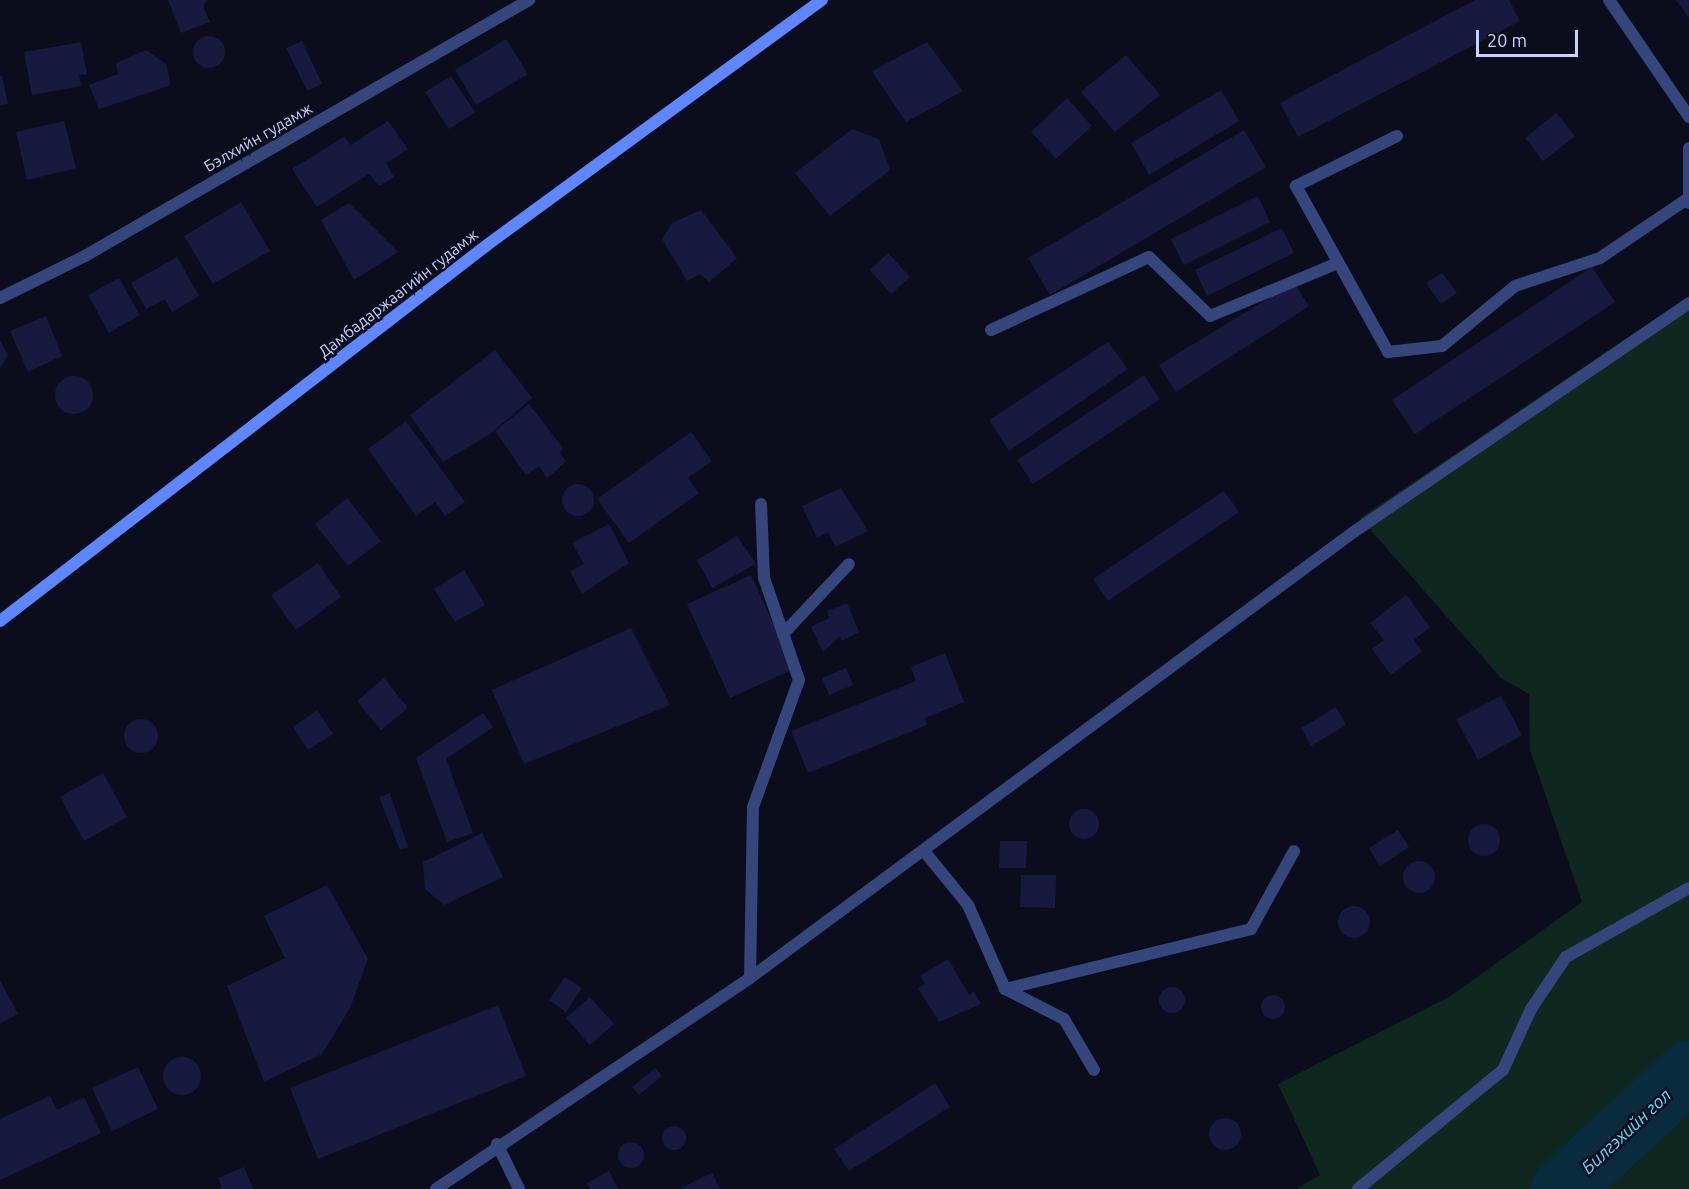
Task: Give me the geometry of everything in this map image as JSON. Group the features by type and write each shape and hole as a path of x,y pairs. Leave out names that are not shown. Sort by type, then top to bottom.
{"main road":[{"name":"Дамбадаржаагийн гудамж","path":"0,621 488,245 822,0"}],"street":[{"name":"Бэлхийн гудамж","path":"0,297 85,256 530,0"},
{"path":"1609,0 1689,117"},
{"path":"1397,136 1296,186 1388,352 1442,346 1515,286 1600,258 1688,201 1689,148"},
{"path":"991,330 1149,257 1210,316 1338,263"},
{"path":"436,1189 497,1144 750,978 1355,531 1689,303"},
{"path":"750,978 753,807 799,680 764,578 761,504"},
{"path":"783,634 849,564"},
{"path":"924,851 968,905 1005,990 1064,1019 1094,1070"},
{"path":"1005,990 1251,929 1294,851"},
{"path":"1358,1189 1503,1070 1532,1009 1566,957 1689,888"},
{"path":"497,1144 519,1189"}],"green space":[{"path":"1689,296 1689,1189 1296,1189 1320,1175 1278,1084 1449,997 1582,902 1530,750 1529,694 1501,678 1360,518"}],"building":[{"path":"168,0 207,0 203,6 210,22 181,33"},
{"path":"1475,0 1509,0 1520,21 1298,137 1280,103"},
{"path":"1676,0 1689,0 1689,18"},
{"path":"209,36 220,41 225,52 220,63 209,68 198,63 193,52 198,41"},
{"path":"506,39 528,74 476,105 455,70"},
{"path":"302,41 322,84 307,91 286,48"},
{"path":"81,42 87,74 79,75 81,86 32,95 24,52"},
{"path":"927,42 963,91 906,122 872,71"},
{"path":"146,50 166,64 171,85 99,109 89,85 118,74 116,63"},
{"path":"1126,55 1160,95 1115,132 1081,92"},
{"path":"2,75 8,104 0,105 0,76"},
{"path":"451,76 475,112 449,129 425,92"},
{"path":"1221,90 1239,121 1149,175 1131,143"},
{"path":"1067,98 1092,126 1056,159 1031,132"},
{"path":"1556,113 1575,136 1543,161 1525,138"},
{"path":"64,121 76,168 27,180 16,132"},
{"path":"388,121 408,149 386,163 394,177 379,186 369,174 317,207 292,169 344,137 351,145"},
{"path":"852,129 879,139 890,170 830,216 795,173"},
{"path":"1244,130 1266,167 1050,295 1028,258"},
{"path":"1258,196 1270,222 1184,265 1171,239"},
{"path":"241,202 270,251 213,284 184,236"},
{"path":"349,203 398,252 354,280 321,220"},
{"path":"701,210 737,258 709,282 700,274 687,281 662,239 672,223"},
{"path":"1282,228 1294,253 1207,296 1195,270"},
{"path":"888,253 910,277 891,294 870,270"},
{"path":"177,257 199,296 172,312 165,299 146,309 131,283"},
{"path":"1592,267 1615,302 1415,434 1392,400"},
{"path":"1442,273 1457,293 1441,304 1426,283"},
{"path":"119,278 140,315 109,333 88,295"},
{"path":"1294,283 1309,306 1176,392 1159,365"},
{"path":"46,316 62,356 28,372 10,331"},
{"path":"0,340 8,355 0,368"},
{"path":"1108,342 1128,369 1009,451 989,420"},
{"path":"495,350 532,398 490,434 443,462 410,415"},
{"path":"1144,375 1160,399 1033,484 1017,460"},
{"path":"74,376 87,382 93,395 87,408 74,414 61,408 55,395 61,382"},
{"path":"529,404 563,448 560,453 566,462 547,478 539,466 526,475 495,431"},
{"path":"406,421 465,502 445,516 435,502 416,516 368,449"},
{"path":"691,432 712,461 688,478 699,493 629,543 597,499"},
{"path":"578,484 590,488 594,500 590,512 578,516 566,512 562,500 566,488"},
{"path":"841,488 868,531 835,547 828,532 817,538 802,506"},
{"path":"1224,491 1239,512 1108,601 1093,579"},
{"path":"347,498 381,541 348,566 315,524"},
{"path":"609,524 629,563 582,594 570,571 584,564 572,543"},
{"path":"737,536 756,564 712,588 697,560"},
{"path":"318,563 341,597 296,630 271,595"},
{"path":"464,570 485,605 455,622 434,589"},
{"path":"751,575 794,669 730,698 687,604"},
{"path":"1406,595 1430,627 1414,640 1422,651 1391,675 1372,649 1384,640 1370,623"},
{"path":"847,603 859,632 842,641 840,636 823,652 811,627 829,618 827,611"},
{"path":"631,628 670,705 524,764 492,690"},
{"path":"945,653 964,702 925,718 927,725 808,773 791,731 916,681 911,667"},
{"path":"846,668 853,685 829,695 822,678"},
{"path":"384,678 408,708 381,730 357,701"},
{"path":"1501,696 1522,735 1478,760 1456,719"},
{"path":"1336,707 1346,725 1311,746 1301,728"},
{"path":"317,710 333,734 308,750 293,727"},
{"path":"483,713 493,727 446,759 473,833 447,842 416,758"},
{"path":"141,719 153,724 158,736 153,748 141,753 129,748 124,736 129,724"},
{"path":"103,773 127,817 84,841 60,797"},
{"path":"390,793 408,847 400,850 379,797"},
{"path":"1084,809 1090,810 1098,818 1098,830 1090,838 1084,839 1078,838 1070,830 1069,824 1070,818 1078,810"},
{"path":"1484,824 1496,828 1500,840 1496,852 1484,856 1472,852 1468,840 1472,828"},
{"path":"1398,830 1409,847 1380,866 1369,848"},
{"path":"482,833 503,877 444,905 425,889 423,862"},
{"path":"1000,841 1027,841 1026,868 999,868"},
{"path":"1419,861 1431,865 1435,877 1431,889 1419,893 1407,889 1403,877 1407,865"},
{"path":"1021,875 1056,875 1055,908 1020,907"},
{"path":"327,885 368,959 350,1008 322,1054 264,1082 227,986 285,958 264,916"},
{"path":"1354,906 1366,910 1370,922 1366,934 1354,938 1342,934 1338,922 1342,910"},
{"path":"948,959 969,995 974,992 981,1004 939,1022 918,988 925,984 920,976"},
{"path":"565,977 582,988 566,1012 549,1000"},
{"path":"0,980 18,1014 0,1023"},
{"path":"1172,987 1181,991 1185,1000 1181,1009 1172,1013 1163,1009 1159,1000 1163,991"},
{"path":"1273,995 1278,996 1284,1002 1284,1012 1278,1018 1273,1019 1268,1018 1262,1012 1261,1007 1262,1002 1268,996"},
{"path":"590,997 614,1024 590,1045 566,1018"},
{"path":"498,1005 526,1076 318,1159 290,1088"},
{"path":"182,1057 196,1062 201,1076 196,1090 182,1095 168,1090 163,1076 168,1062"},
{"path":"138,1067 158,1109 112,1131 92,1088"},
{"path":"655,1068 662,1076 639,1095 632,1087"},
{"path":"935,1083 950,1107 849,1171 834,1149"},
{"path":"50,1096 57,1110 84,1097 101,1133 0,1180 0,1119"},
{"path":"1225,1118 1236,1123 1241,1134 1236,1145 1225,1150 1214,1145 1209,1134 1214,1123"},
{"path":"674,1126 679,1127 685,1133 685,1143 679,1149 674,1150 669,1149 663,1143 662,1138 663,1133 669,1127"},
{"path":"631,1142 640,1146 644,1155 640,1164 631,1168 622,1164 618,1155 622,1146"},
{"path":"244,1167 253,1189 222,1189 218,1178"},
{"path":"609,1171 618,1189 590,1189 587,1183"},
{"path":"712,1173 720,1189 679,1189"}],"waterway":[{"name":"Билгэхийн гол","path":"1562,1189 1689,1072"}]}
